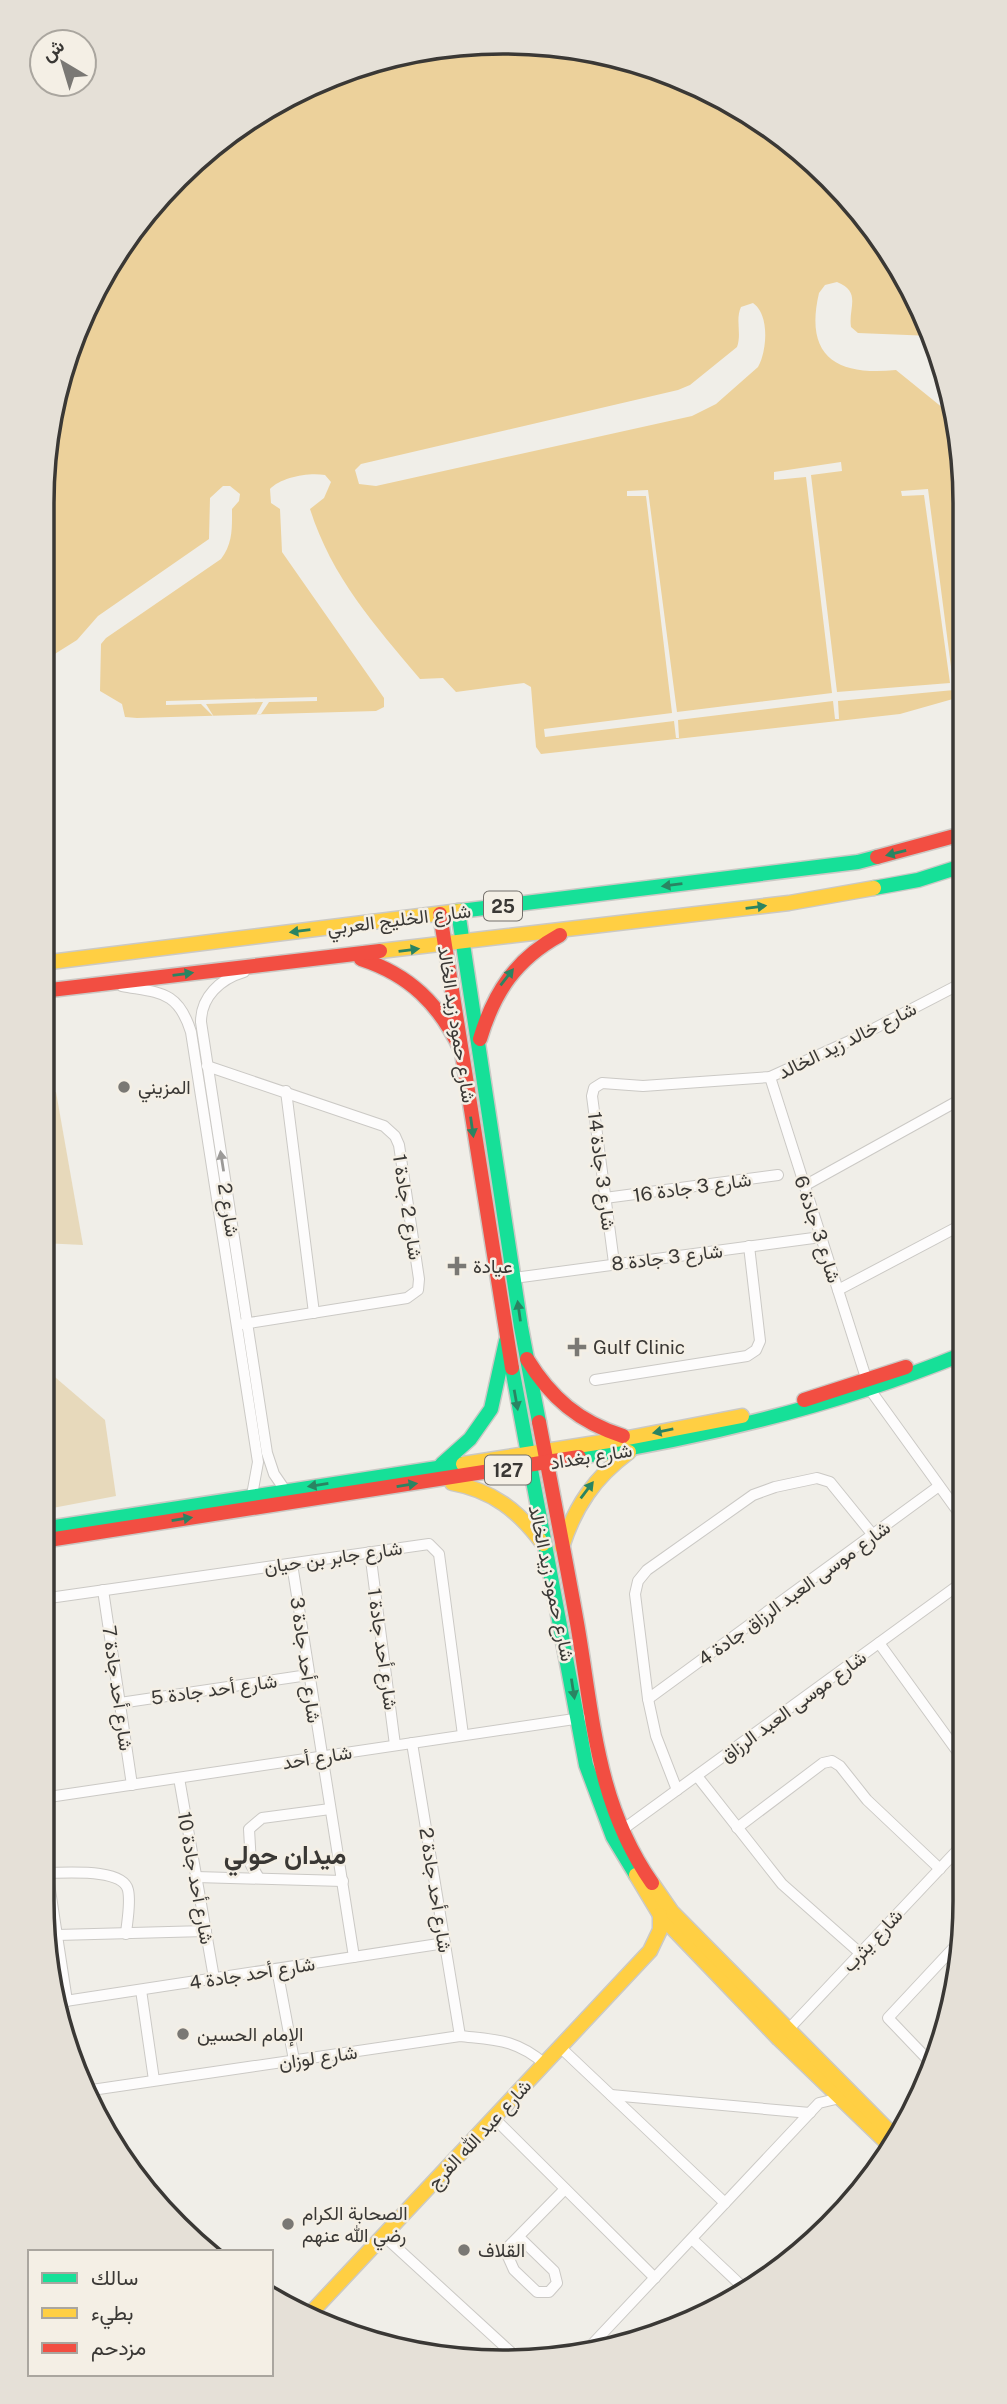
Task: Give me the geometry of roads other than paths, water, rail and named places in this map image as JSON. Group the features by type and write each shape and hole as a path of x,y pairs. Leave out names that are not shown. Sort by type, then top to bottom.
{"main road":[{"name":"شارع الخليج العربي","path":"54,962 858,862 953,836"},
{"name":"شارع الخليج العربي","path":"54,990 789,903 918,880 953,869"},
{"name":"شارع حمود زيد الخالد","path":"458,911 480,1039 527,1359 562,1547 597,1800 613,1837 660,1915 687,1945 889,2131"},
{"name":"شارع حمود زيد الخالد","path":"440,914 526,1459 543,1544 600,1770 622,1830 638,1863 672,1912 821,2080 884,2140"},
{"path":"480,1039 488,1010 501,983 521,960 572,929"},
{"path":"352,956 381,964 408,978 437,1006 449,1022 461,1050"},
{"path":"439,1466 474,1436 491,1410 498,1392 506,1341"},
{"name":"شارع بغداد","path":"869,1386 953,1349"},
{"name":"شارع بغداد","path":"54,1539 432,1481 526,1459 759,1423 953,1358"},
{"path":"527,1359 541,1384 566,1410 631,1443 585,1492 572,1516 562,1547"},
{"name":"شارع بغداد","path":"54,1527 439,1466 526,1459"},
{"path":"432,1481 469,1486 499,1499 522,1516 543,1544"},
{"name":"شارع عبد الله الفرج","path":"316,2308 650,1951 660,1930 660,1915"},
{"path":"650,1951 672,1945 687,1945"}],"street":[{"name":"شارع 2","path":"252,1495 258,1462 242,1324 204,1071 201,1022 205,1001 226,980 270,964"},
{"name":"شارع 2","path":"111,983 156,991 178,1005 191,1032 204,1071"},
{"name":"شارع خالد زيد الخالد","path":"602,1083 643,1086 769,1077 854,1040 953,988"},
{"name":"شارع 2 جادة 1","path":"204,1071 286,1091 384,1126 395,1136 419,1279 418,1290 410,1297 242,1324"},
{"name":"شارع 3 جادة 6","path":"769,1077 869,1386 953,1505"},
{"name":"شارع 3 جادة 14","path":"602,1083 594,1088 592,1096 614,1263"},
{"path":"286,1091 314,1313"},
{"path":"804,1186 953,1104"},
{"name":"شارع 3 جادة 16","path":"605,1198 778,1175"},
{"path":"838,1290 953,1229"},
{"name":"شارع 3 جادة 8","path":"514,1278 821,1237"},
{"path":"595,1380 747,1356 756,1350 760,1341 748,1246"},
{"name":"شارع 2","path":"242,1324 269,1460 285,1490"},
{"path":"677,1790 656,1736 648,1699 635,1594 638,1581 647,1570 753,1495 817,1478 830,1482 873,1535"},
{"name":"شارع موسى العبد الرزاق جادة 4","path":"648,1699 939,1486"},
{"name":"شارع جابر بن حيان","path":"54,1597 425,1544 438,1550 463,1735"},
{"name":"شارع أحد جادة 1","path":"370,1552 396,1745"},
{"name":"شارع أحد جادة 3","path":"292,1564 320,1756 354,1957"},
{"name":"شارع موسى العبد الرزاق","path":"622,1830 953,1589"},
{"name":"شارع أحد جادة 7","path":"103,1590 132,1785"},
{"path":"879,1643 953,1745"},
{"name":"شارع أحد جادة 5","path":"120,1703 308,1675"},
{"name":"شارع أحد","path":"54,1796 585,1717"},
{"name":"شارع أحد جادة 2","path":"412,1743 460,2036"},
{"path":"737,1828 823,1763 832,1761 840,1766 867,1800 940,1868"},
{"path":"696,1776 782,1884 860,1953"},
{"name":"شارع أحد جادة 10","path":"179,1778 214,1978"},
{"path":"258,1878 251,1865 249,1829 255,1823 262,1818 330,1809"},
{"name":"شارع يثرب","path":"783,2035 953,1854"},
{"path":"54,1873 115,1875 125,1882 129,1891 126,1934"},
{"path":"196,1877 342,1881"},
{"path":"55,1921 60,1973"},
{"path":"57,1935 205,1931"},
{"name":"شارع أحد جادة 4","path":"66,2001 445,1943"},
{"path":"925,2056 888,2018 950,1952"},
{"path":"277,1969 293,2060"},
{"path":"141,1990 154,2081"},
{"name":"شارع لوزان","path":"96,2089 460,2036 513,2043 527,2049 545,2064"},
{"path":"561,2047 726,2203"},
{"path":"819,2104 821,2080"},
{"path":"611,2095 810,2113"},
{"path":"597,2340 819,2104 840,2098"},
{"path":"494,2119 655,2278"},
{"path":"519,2237 554,2272 557,2283 550,2292 537,2292 507,2259 506,2252 519,2237 565,2189"},
{"path":"384,2236 509,2350"},
{"path":"692,2239 739,2283"}],"place":[{"name":"المزيني","path":"124,1087"},
{"name":"عيادة","path":"457,1266"},
{"name":"Gulf Clinic","path":"577,1347"},
{"name":"الإمام الحسين","path":"183,2034"},
{"name":"الصحابة الكرام رضي الله عنهم","path":"288,2224"},
{"name":"القلاف","path":"464,2250"}],"district":[{"name":"ميدان حولي","path":"285,1854"}]}
